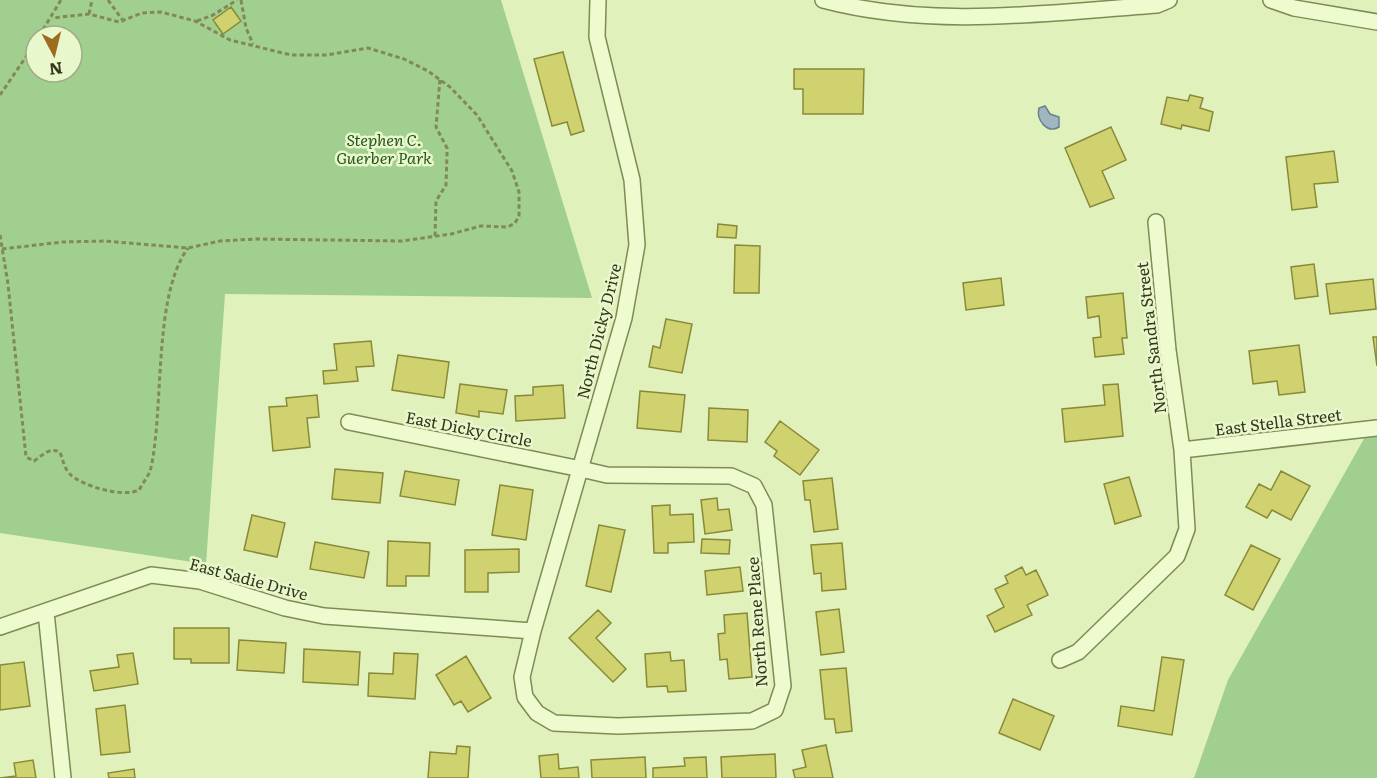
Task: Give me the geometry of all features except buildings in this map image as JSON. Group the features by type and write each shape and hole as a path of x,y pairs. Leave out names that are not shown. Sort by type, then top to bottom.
{"street":[{"name":"North Dicky Drive","path":"533,631 624,318 637,245 632,180 597,37 598,0"},
{"path":"823,0 887,14 935,17 1027,7 1157,5 1169,0"},
{"path":"1272,0 1294,8 1377,22"},
{"name":"North Sandra Street","path":"1060,660 1078,652 1177,556 1187,529 1182,450 1168,350 1156,222"},
{"name":"East Dicky Circle","path":"349,422 581,469"},
{"name":"East Stella Street","path":"1182,450 1377,428"},
{"name":"North Rene Place","path":"533,631 522,677 525,697 537,713 554,723 618,726 752,721 775,710 783,686 764,505 754,486 732,476 607,475 581,469"},
{"name":"East Sadie Drive","path":"0,627 151,575 200,581 285,608 324,616 533,631"},
{"path":"46,612 63,778"}],"path":[{"path":"48,24 61,0"},
{"path":"89,14 92,0"},
{"path":"108,0 124,22"},
{"path":"195,21 213,15 239,0 246,28 254,45"},
{"path":"2,249 62,242 105,241 188,248 237,239 292,238 362,243 435,237 481,226 512,226 518,220 521,203 512,171 477,115 460,96 417,64 381,50 368,48 301,56 230,40 195,21 153,12 136,15 124,22 89,14 52,18"},
{"path":"0,94 24,59"},
{"path":"435,237 436,201 446,184 447,154 447,148 436,127 436,96 440,80"},
{"path":"0,235 26,457 34,461 47,451 56,450 60,452 68,472 77,480 89,486 130,493 142,486 150,472 168,304 176,273 188,248"}],"green space":[{"name":"Stephen C. Guerber Park","path":"0,0 501,0 592,298 225,294 206,564 0,533"},
{"path":"1377,435 1377,778 1194,778 1228,680 1365,437"}],"water":[{"path":"1045,106 1050,114 1059,117 1059,127 1050,129 1043,125 1039,117 1039,108"}]}
